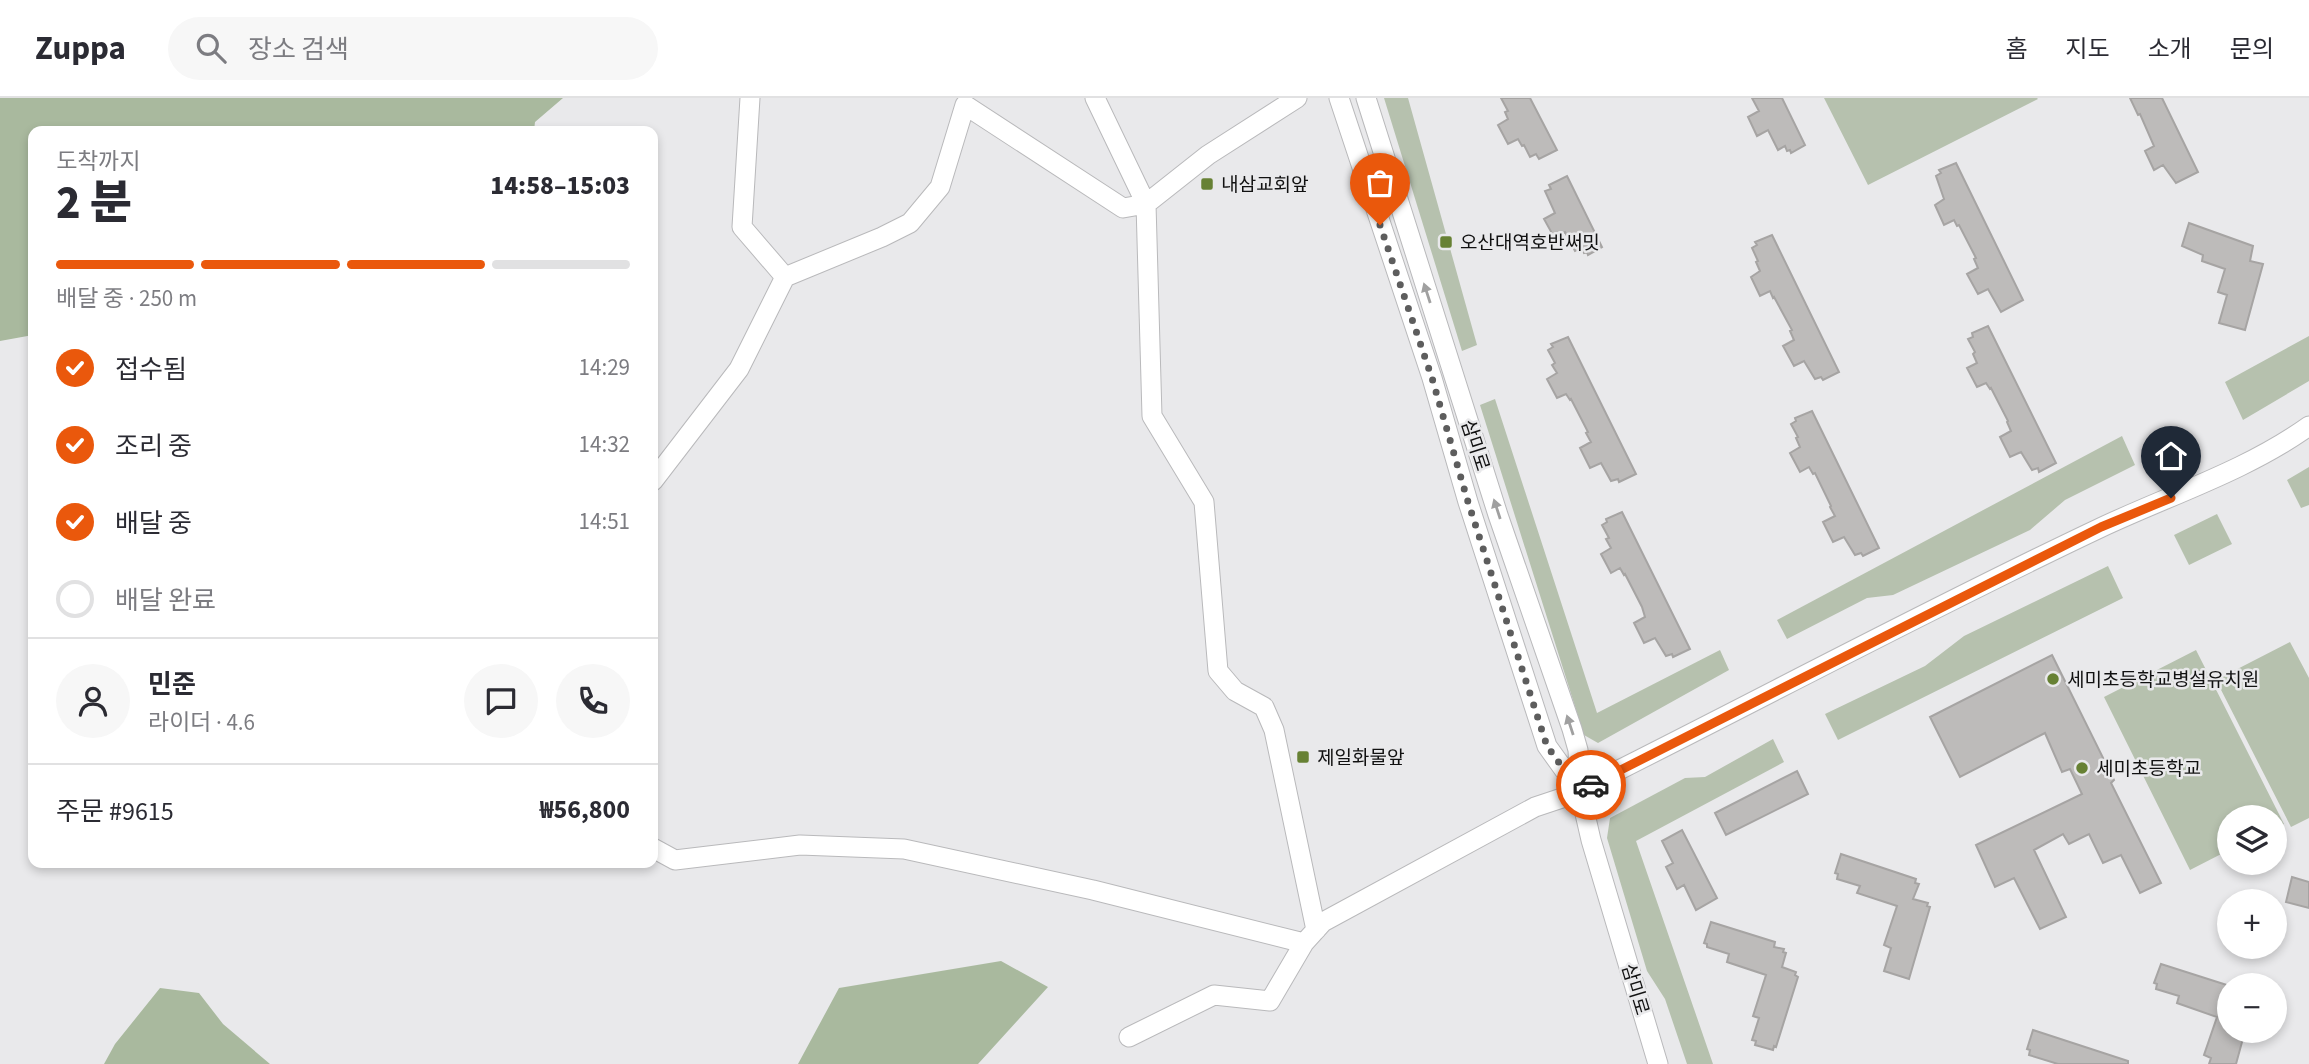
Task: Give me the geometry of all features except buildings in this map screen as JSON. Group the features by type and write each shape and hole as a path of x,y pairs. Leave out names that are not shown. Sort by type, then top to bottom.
{"street":[{"path":"750,98 742,226 785,277"},
{"path":"1095,98 1146,204 1152,416 1204,502 1218,670 1235,691 1264,707 1274,730 1310,937"},
{"path":"658,474 738,369 785,277 910,223 940,187 965,105 1123,208 1146,204 1208,155 1297,98"},
{"name":"삼미로","path":"1339,98 1432,378 1472,515 1547,746 1580,792"},
{"name":"삼미로","path":"1366,98 1499,515 1572,729 1578,750 1580,792 1591,840 1658,1064"},
{"path":"1129,1037 1214,995 1270,1001 1310,937 1323,922 1535,807 1580,792 1652,753 2101,527 2217,477 2292,438 2309,426"},
{"path":"658,851 675,860 800,845 904,849 1310,937"}],"green space":[{"path":"0,98 563,98 535,122 535,126 28,126 28,336 0,341"},
{"path":"1384,98 1408,98 1477,345 1462,351"},
{"path":"1824,98 2037,98 2038,99 1868,185"},
{"path":"2309,336 2309,381 2243,420 2225,382"},
{"path":"1495,399 1597,713 1720,650 1729,670 1598,743 1584,735 1480,405"},
{"path":"2122,436 2135,465 2065,500 2030,530 1893,595 1867,598 1787,639 1777,620"},
{"path":"2309,467 2309,505 2301,508 2287,480"},
{"path":"2217,514 2232,544 2189,565 2174,535"},
{"path":"2108,566 2123,598 1838,740 1825,714 1925,666 1964,636"},
{"path":"2290,642 2309,678 2309,818 2291,827 2287,819 2287,805 2280,805 2216,680"},
{"path":"2196,650 2274,805 2217,805 2217,856 2190,870 2104,697"},
{"path":"1773,739 1784,762 1636,841 1713,1064 1687,1064 1665,999 1647,971 1607,838 1610,818 1685,778 1705,777"},
{"path":"1001,961 1048,987 978,1064 798,1064 839,988"},
{"path":"160,988 199,993 223,1024 270,1064 104,1064 115,1044"}],"way so far":[{"path":"1380,225 1432,378 1468,502 1547,746 1580,792 1591,785"}],"place":[{"name":"내삼교회앞","path":"1207,184"},
{"name":"오산대역호반써밋","path":"1446,242"},
{"name":"세미초등학교병설유치원","path":"2053,679"},
{"name":"제일화물앞","path":"1303,757"},
{"name":"세미초등학교","path":"2082,768"}],"route":[{"path":"1591,785 2101,527 2171,498"}]}
